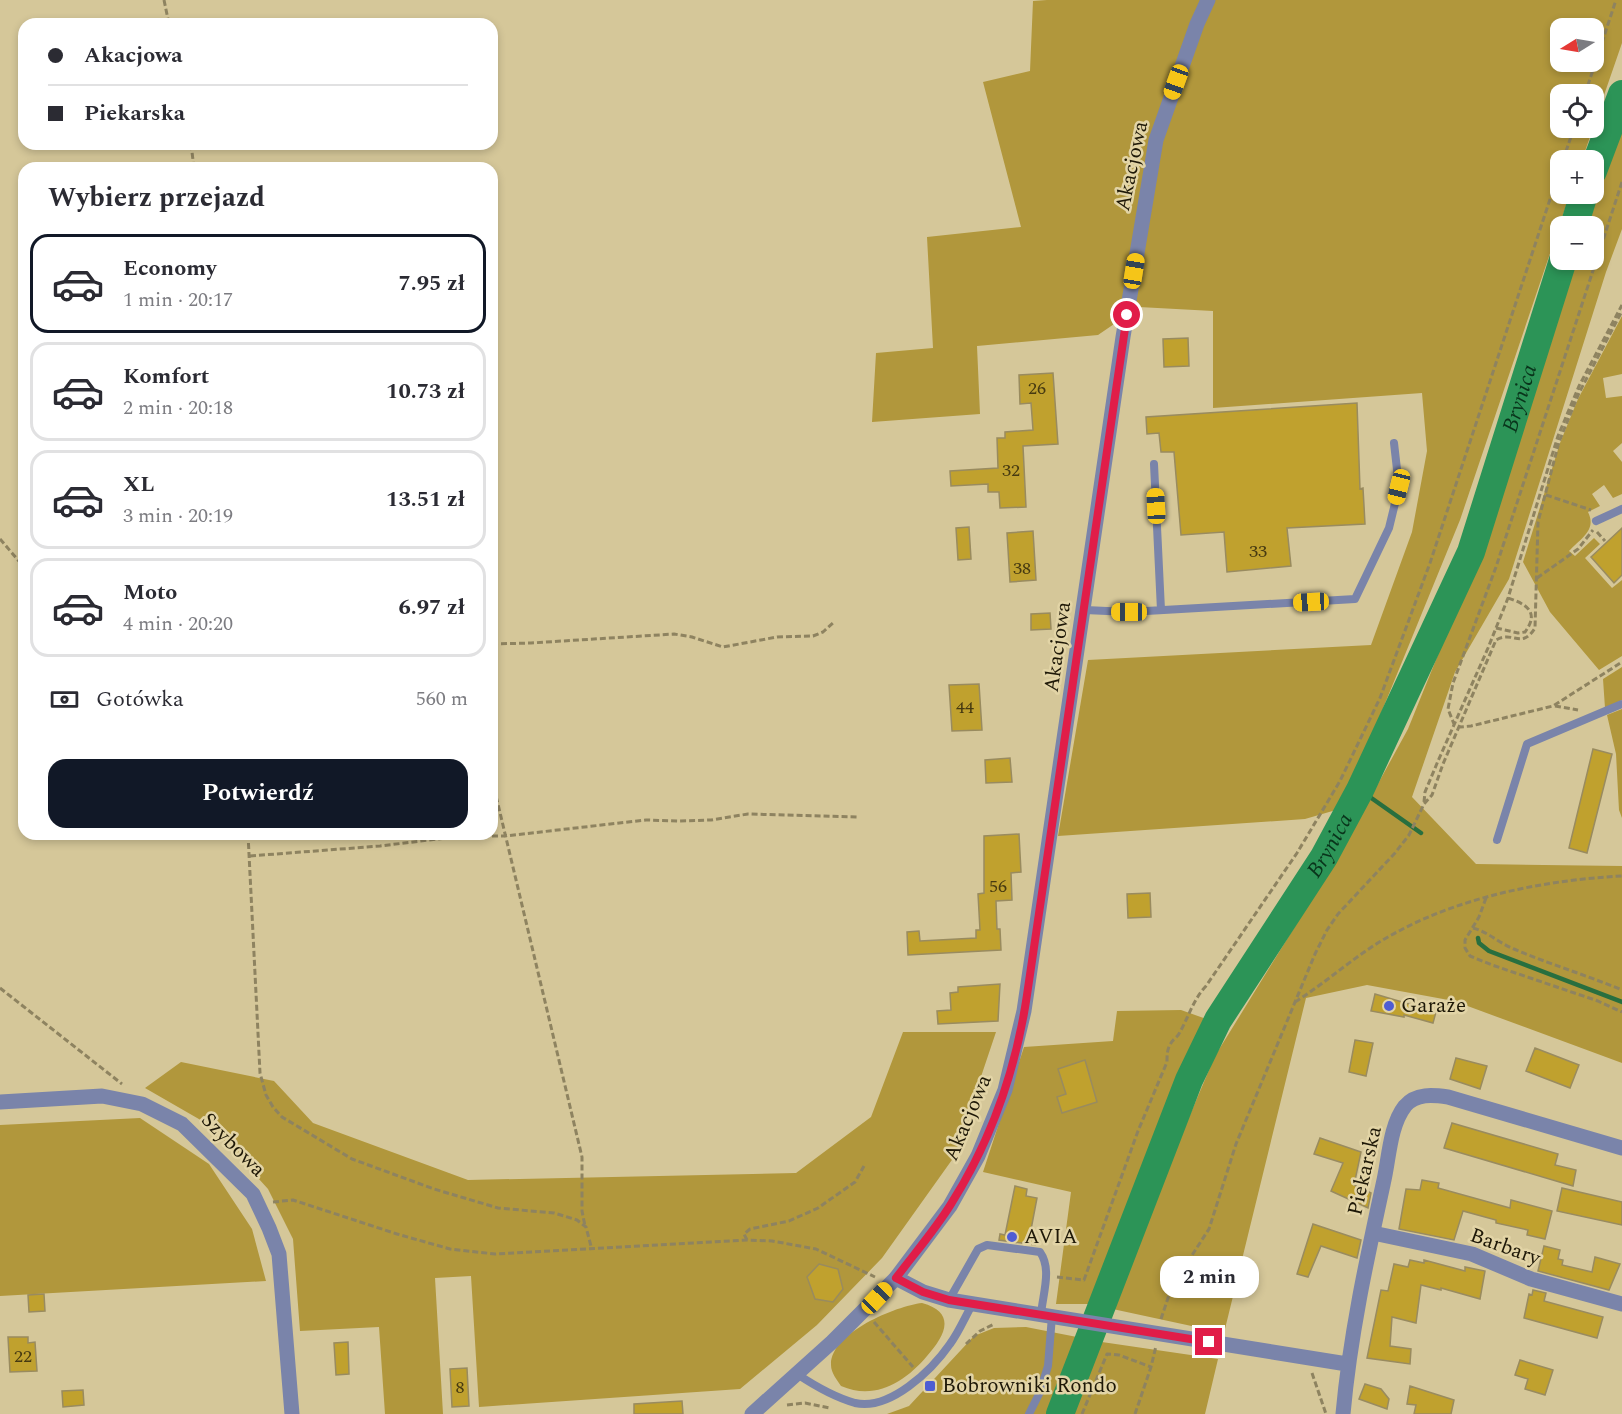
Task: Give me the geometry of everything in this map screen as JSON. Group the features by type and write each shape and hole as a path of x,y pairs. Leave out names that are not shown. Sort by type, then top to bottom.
{"street":[{"name":"Akacjowa","path":"752,1414 797,1374 950,1206 978,1156 1008,1081 1024,1011 1085,610 1123,337 1156,140 1197,24 1208,0"},
{"name":"Piekarska","path":"1342,1414 1347,1364 1373,1233 1395,1126 1405,1107 1413,1100 1430,1094 1448,1096 1622,1149"},
{"name":"Szybowa","path":"0,1102 102,1096 142,1104 182,1124 254,1194 279,1254 292,1414"},
{"name":"Barbary","path":"1373,1233 1472,1254 1531,1280 1622,1304"},
{"path":"886,1278 949,1300 1347,1364"}],"lane":[{"path":"1085,610 1108,612 1161,610 1355,599 1389,528 1399,487 1394,443"},
{"path":"1154,464 1161,610"},
{"path":"1596,521 1622,509"},
{"path":"1497,840 1527,744 1622,704"},
{"path":"949,1300 973,1256 978,1249 987,1245 1040,1252 1045,1259 1050,1315 1048,1366 1040,1392 1029,1414"},
{"path":"797,1374 823,1391 857,1403 875,1403 893,1397 921,1375 950,1345 973,1303"}],"path":[{"path":"164,0 168,18"},
{"path":"1588,84 1616,0"},
{"path":"1622,182 1496,567 1453,683 1448,709 1454,724 1460,727 1537,712 1553,706 1622,662"},
{"path":"1046,1276 1084,1280 1138,1131 1167,1062 1167,1052 1171,1042 1179,1036 1191,1013 1194,1000 1297,853 1340,781 1380,698 1430,563 1550,199"},
{"path":"1424,804 1425,792 1508,598 1558,436 1579,386 1622,305"},
{"path":"1135,1414 1161,1334 1172,1286 1209,1229 1236,1144 1293,1003 1327,930 1338,914 1390,859 1409,835 1424,804 1432,795 1496,640 1509,636 1523,639 1529,637 1535,628 1538,522 1559,442 1579,393 1622,311"},
{"path":"1536,578 1578,549 1596,521 1588,509 1545,495"},
{"path":"0,539 18,560"},
{"path":"1497,628 1518,633 1525,632 1529,627 1531,616 1529,609 1508,598"},
{"path":"498,644 674,634 723,647 777,638 813,636 823,632 833,623"},
{"path":"498,805 582,1157 582,1211 592,1250"},
{"path":"498,836 646,820 700,820 748,814 857,817"},
{"path":"249,840 260,1073 266,1095 273,1107 282,1117 352,1159 434,1189 498,1208 554,1214 577,1220 586,1227"},
{"path":"250,856 429,840"},
{"path":"1293,1003 1337,974 1363,952 1396,932 1440,912 1514,891 1622,876"},
{"path":"1486,898 1465,940 1465,948 1470,956 1598,1001 1622,1012"},
{"path":"1473,928 1482,930 1513,949 1585,974 1622,990"},
{"path":"0,988 129,1089"},
{"path":"747,1240 744,1234 750,1228 789,1221 818,1209 855,1182 864,1166"},
{"path":"260,1206 276,1200 293,1200 450,1249 495,1254 747,1240 772,1241 816,1249 886,1278"},
{"path":"869,1286 886,1278"},
{"path":"872,1320 921,1375"},
{"path":"963,1347 980,1331 992,1324 1000,1323"},
{"path":"1082,1414 1107,1354 1119,1355 1151,1367"},
{"path":"779,1407 805,1403 831,1408"}],"shaded area":[{"path":"1622,0 1622,43 1604,95 1604,84 1550,84 1550,138 1590,138 1585,150 1550,150 1550,204 1567,204 1563,216 1550,216 1550,253 1460,520 1377,723 1336,810 1305,819 1058,836 1088,660 1371,645 1412,532 1427,451 1422,393 1213,408 1213,311 1139,307 1098,335 977,346 980,414 872,422 876,353 933,348 927,237 1021,227 983,82 1030,71 1033,1"},
{"path":"1622,121 1622,229 1606,272 1509,579 1455,672 1412,797 1476,864 1622,866 1622,1063 1454,1001 1367,985 1306,998 1224,1333 1108,1308 1215,1056 1339,855 1408,729 1480,551 1572,270 1604,270 1604,216 1589,216 1593,204 1604,204 1604,172"},
{"path":"1622,316 1622,374 1603,378 1606,398 1622,396 1622,443 1613,451 1622,462 1622,494 1613,498 1604,485 1592,494 1600,506 1588,512 1591,524 1589,529 1569,551 1575,556 1594,538 1600,544 1585,558 1612,588 1622,580 1622,656 1599,670 1550,612 1523,562 1560,443 1578,399"},
{"path":"1622,667 1622,700 1605,708 1603,679"},
{"path":"1622,709 1622,818 1619,810 1616,754 1607,715"},
{"path":"1181,1010 1212,1021 1189,1065 1092,1304 1056,1304 1071,1192 983,1172 1024,1047 1113,1041 1117,1011"},
{"path":"903,1032 996,1032 954,1157 882,1258 817,1325 740,1389 479,1407 471,1276 435,1278 443,1414 385,1414 379,1327 300,1331 293,1239 268,1189 211,1126 145,1088 181,1062 274,1081 313,1123 468,1180 796,1173 871,1117"},
{"path":"140,1118 209,1164 252,1229 266,1281 0,1296 0,1125"},
{"path":"922,1303 933,1307 940,1313 944,1319 944,1326 933,1349 918,1365 899,1381 877,1390 854,1390 841,1386 833,1374 831,1365 834,1353 841,1342 852,1332 882,1315"},
{"path":"1026,1327 1082,1338 1054,1414 887,1414 909,1406 974,1336 994,1328"},
{"path":"1095,1341 1218,1359 1205,1414 1067,1414"}],"building":[{"path":"1188,338 1189,366 1164,367 1163,339"},
{"path":"1053,373 1058,444 1023,446 1026,507 1000,508 999,492 988,492 988,484 951,486 950,471 998,468 997,438 1005,438 1005,432 1033,430 1031,403 1020,404 1019,375"},
{"path":"1357,403 1360,489 1363,488 1365,524 1287,528 1291,566 1227,572 1224,532 1181,535 1174,452 1161,452 1159,433 1147,434 1146,417"},
{"path":"969,527 971,559 958,560 956,528"},
{"path":"1622,528 1622,575 1614,583 1591,557"},
{"path":"1033,531 1036,580 1010,582 1007,533"},
{"path":"1050,613 1051,629 1031,630 1031,614"},
{"path":"979,684 982,730 952,731 949,685"},
{"path":"1593,749 1612,754 1587,853 1569,848"},
{"path":"1010,758 1012,782 986,783 985,760"},
{"path":"1019,834 1021,872 1011,873 1012,900 996,901 997,929 1000,929 1001,950 908,955 907,932 919,931 920,941 976,938 976,930 980,930 978,894 984,893 984,836"},
{"path":"1150,893 1151,917 1128,918 1127,894"},
{"path":"1000,984 998,1021 938,1024 937,1011 951,1010 950,993 958,992 958,987"},
{"path":"1375,994 1436,1012 1433,1023 1404,1015 1404,1017 1371,1011"},
{"path":"1355,1040 1373,1043 1366,1076 1349,1072"},
{"path":"1535,1048 1579,1065 1570,1088 1526,1071"},
{"path":"1456,1058 1487,1066 1480,1089 1450,1079"},
{"path":"1085,1060 1097,1102 1062,1113 1057,1097 1066,1094 1058,1069"},
{"path":"1452,1123 1558,1154 1555,1165 1576,1170 1573,1186 1444,1148"},
{"path":"1320,1138 1361,1152 1354,1185 1371,1193 1368,1208 1331,1191 1343,1163 1314,1154"},
{"path":"1422,1180 1439,1183 1438,1188 1510,1208 1511,1200 1552,1211 1545,1239 1527,1235 1528,1230 1496,1223 1496,1220 1463,1211 1454,1240 1399,1229 1406,1189 1420,1190"},
{"path":"1015,1186 1027,1189 1026,1196 1037,1198 1029,1240 1035,1241 1035,1245 999,1240 1000,1234 1005,1235"},
{"path":"1562,1188 1622,1202 1622,1225 1557,1211"},
{"path":"1313,1224 1361,1240 1357,1258 1321,1246 1308,1277 1297,1274"},
{"path":"1544,1246 1560,1250 1558,1259 1563,1260 1562,1265 1592,1272 1595,1257 1620,1264 1609,1290 1538,1271"},
{"path":"1410,1260 1424,1263 1424,1260 1465,1271 1465,1267 1485,1271 1480,1299 1421,1285 1416,1323 1392,1317 1390,1346 1411,1349 1410,1364 1367,1358 1381,1290 1388,1291 1394,1264 1408,1267"},
{"path":"819,1264 838,1269 843,1289 833,1302 815,1299 807,1277"},
{"path":"1533,1290 1546,1293 1544,1301 1603,1317 1597,1338 1524,1318 1529,1294 1532,1295"},
{"path":"44,1294 45,1311 29,1312 28,1295"},
{"path":"8,1337 28,1337 28,1343 35,1342 37,1371 10,1372"},
{"path":"348,1342 349,1374 336,1375 334,1343"},
{"path":"1520,1360 1553,1370 1545,1395 1525,1389 1528,1379 1515,1375"},
{"path":"467,1368 469,1406 452,1407 450,1369"},
{"path":"1365,1384 1381,1389 1389,1399 1387,1409 1359,1399"},
{"path":"1410,1386 1454,1400 1451,1414 1414,1414 1416,1405 1407,1404"},
{"path":"83,1390 84,1405 63,1407 62,1391"},
{"path":"682,1401 683,1414 634,1414 634,1404"}],"waterway":[{"name":"Brynica","path":"1601,150 1622,94"},
{"name":"Brynica","path":"1577,216 1581,204"},
{"name":"Brynica","path":"1060,1414 1189,1080 1218,1020 1324,857 1360,790 1471,552 1560,270"},
{"path":"1360,790 1421,833"},
{"path":"1478,938 1479,943 1489,951 1622,1002"}],"place":[{"name":"Garaże","path":"1389,1006"},
{"name":"AVIA","path":"1012,1237"},
{"name":"Bobrowniki Rondo","path":"930,1386"}],"route":[{"path":"1127,315 1027,995 1015,1053 1005,1090 978,1156 950,1206 896,1278 923,1292 949,1300 1209,1342"}]}
